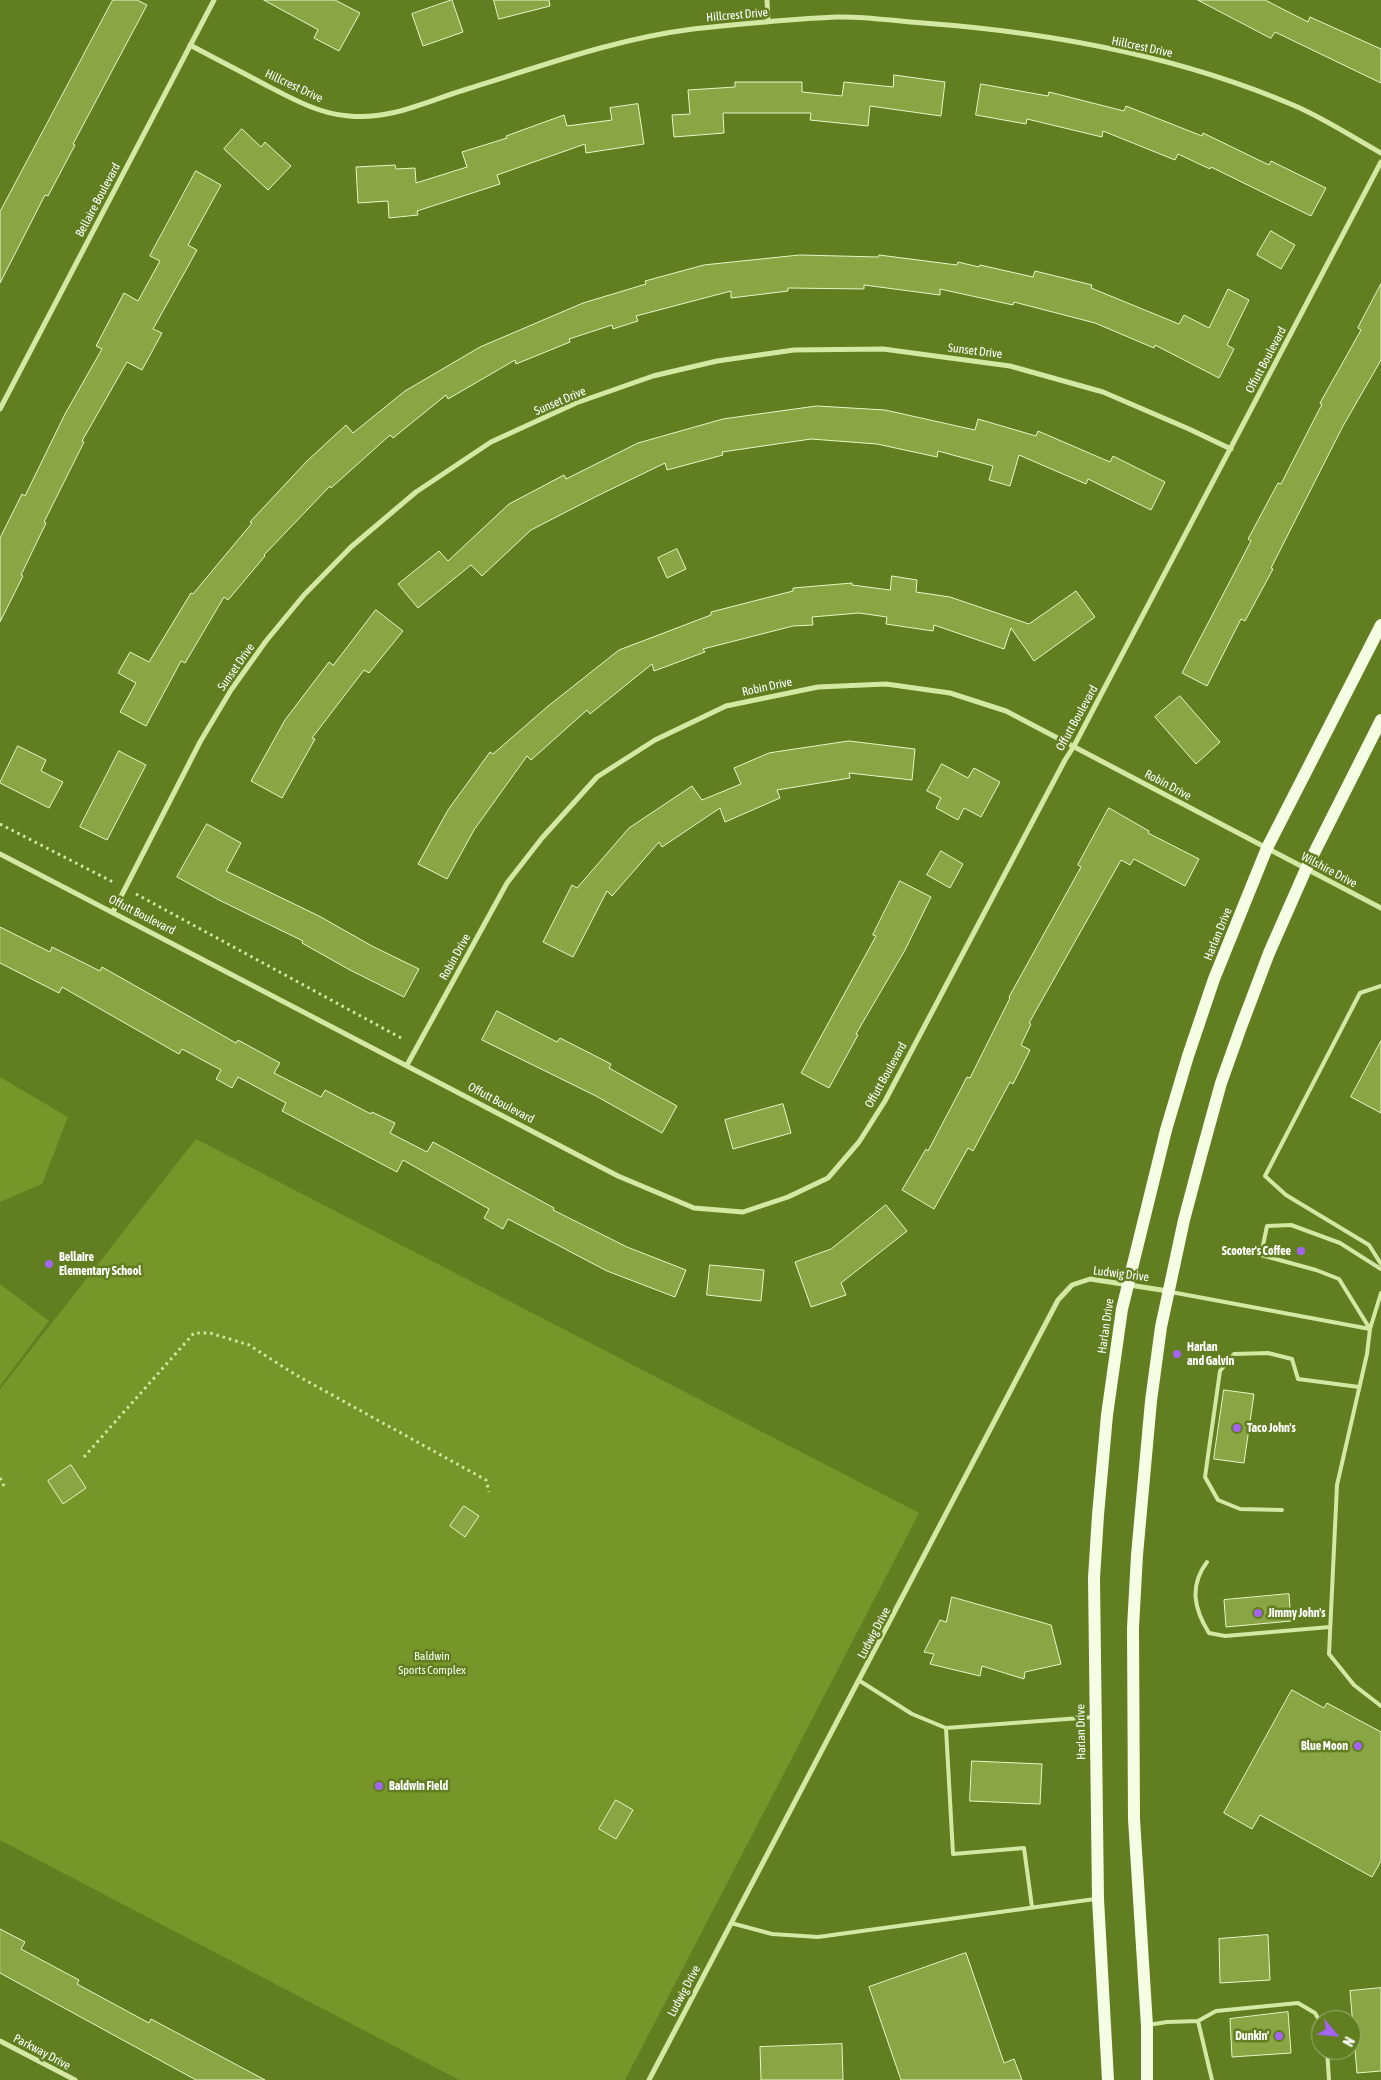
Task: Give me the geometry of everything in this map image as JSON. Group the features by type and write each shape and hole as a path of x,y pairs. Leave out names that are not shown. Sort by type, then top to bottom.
{"main road":[{"name":"Harlan Drive","path":"1108,2080 1098,1899 1094,1718 1094,1578 1107,1415 1127,1283 1166,1130 1188,1056 1214,980 1268,848 1381,625"},
{"path":"1147,2080 1146,2026 1134,1819 1133,1628 1137,1555 1158,1341 1184,1220 1221,1083 1269,953 1306,869 1381,720"}],"street":[{"name":"Bellaire Boulevard","path":"0,409 214,0"},
{"path":"767,0 768,22"},
{"name":"Hillcrest Drive","path":"190,45 299,102 347,116 362,116 385,115 408,110 604,47 690,30 839,16 989,28 1057,38 1173,63 1221,77 1296,106 1381,153"},
{"name":"Offutt Boulevard","path":"0,854 618,1176 694,1208 742,1212 788,1197 828,1178 859,1142 885,1101 1381,162"},
{"name":"Sunset Drive","path":"113,912 200,742 231,690 266,640 304,595 351,547 416,492 491,442 576,403 653,376 717,361 794,350 883,349 1010,366 1103,392 1231,449"},
{"name":"Robin Drive","path":"407,1065 507,883 542,838 597,777 655,740 726,706 818,687 886,684 950,692 1006,711 1268,848"},
{"name":"Wilshire Drive","path":"1268,848 1381,908"},
{"name":"Ludwig Drive","path":"649,2080 860,1681 1058,1300 1072,1285 1090,1279 1127,1283 1169,1291"},
{"name":"Parkway Drive","path":"0,2041 75,2080"}],"lane":[{"path":"1381,986 1360,994 1265,1176 1286,1195 1369,1245 1381,1264"},
{"path":"1370,1329 1339,1279 1316,1270 1261,1255 1267,1226 1291,1225 1340,1243 1381,1269"},
{"path":"1169,1291 1370,1329"},
{"path":"1381,1293 1370,1329 1337,1485 1329,1654 1354,1685 1381,1706"},
{"path":"1282,1510 1240,1509 1218,1500 1205,1477 1220,1371 1234,1354 1268,1352 1292,1359 1298,1379 1359,1387"},
{"path":"1207,1562 1198,1573 1194,1598 1202,1621 1209,1633 1225,1636 1330,1627"},
{"path":"860,1681 912,1714 946,1728 1094,1718"},
{"path":"946,1728 953,1854 1024,1848 1032,1907"},
{"path":"731,1923 772,1934 818,1937 1098,1899"},
{"path":"1146,2026 1167,2022 1198,2021 1216,2012 1298,2003 1311,2010"},
{"path":"1198,2021 1212,2080"},
{"path":"1328,2060 1329,2080"}],"path":[{"path":"0,824 125,888 403,1039"},
{"path":"84,1456 194,1333 210,1333 249,1345 296,1375 486,1480 489,1492"},
{"path":"0,1478 4,1486"}],"green space":[{"path":"0,1077 68,1117 42,1184 0,1202"},
{"name":"Baldwin Sports Complex","path":"196,1139 919,1513 625,2080 459,2080 0,1840 0,1389"},
{"path":"0,1284 49,1321 0,1386"}],"building":[{"path":"113,0 137,0 147,5 73,144 75,145 48,196 45,195 0,283 0,212"},
{"path":"264,0 335,0 360,13 339,51 314,38 318,30"},
{"path":"452,0 463,32 423,46 412,14"},
{"path":"494,0 549,0 550,6 499,19"},
{"path":"1198,0 1265,0 1308,22 1310,17 1381,49 1381,83 1275,32 1271,38"},
{"path":"894,75 945,82 941,116 870,106 868,126 810,120 811,113 723,113 724,133 674,137 672,115 690,114 688,90 735,87 735,82 802,82 802,92 842,96 844,82 893,87"},
{"path":"981,84 1048,96 1049,92 1124,111 1126,106 1202,136 1203,133 1269,165 1271,161 1326,188 1311,216 1211,167 1210,169 1178,154 1175,160 1103,131 1102,137 1027,119 1026,124 976,115"},
{"path":"638,104 644,144 586,153 585,144 497,175 500,184 417,211 418,215 389,218 388,201 358,203 356,167 395,165 396,169 415,168 416,183 467,167 462,152 507,138 506,136 564,115 567,126 612,120 610,108"},
{"path":"242,129 261,147 265,142 291,166 268,190 224,149"},
{"path":"196,171 221,185 188,245 197,250 153,329 162,333 142,370 127,362 82,441 84,442 44,522 46,523 21,575 23,576 0,622 0,538 22,494 25,496 65,414 102,349 96,346 124,293 138,301 160,261 150,256"},
{"path":"1271,231 1295,245 1281,269 1257,255"},
{"path":"800,255 878,257 879,255 957,265 958,262 1033,277 1035,271 1092,285 1091,288 1179,324 1184,315 1209,328 1228,289 1249,300 1227,345 1234,349 1219,378 1155,345 1154,348 1095,323 1014,302 1013,305 940,289 940,295 864,285 864,289 788,288 788,291 731,298 731,291 636,316 638,321 613,329 612,325 569,339 570,342 516,364 515,360 448,399 446,395 393,438 390,435 331,488 330,486 264,555 228,600 224,597 185,663 181,661 146,726 120,712 136,683 118,673 130,652 149,662 191,593 193,594 252,523 250,522 307,461 346,425 353,433 405,391 480,347 583,303 646,284 645,281 704,265"},
{"path":"1381,284 1381,360 1343,426 1271,568 1273,569 1245,621 1241,619 1207,686 1182,673 1251,541 1248,539 1278,483 1281,484 1322,404 1320,403 1361,330 1358,328"},
{"path":"817,406 885,410 975,430 978,419 1036,436 1038,431 1110,462 1113,456 1165,482 1151,510 1088,479 1086,484 1019,455 1010,486 989,480 993,466 938,451 937,457 877,444 811,439 722,452 723,455 667,470 665,463 531,530 482,576 471,565 418,608 398,584 439,551 448,561 509,504 564,475 566,479 638,443 723,419"},
{"path":"677,549 686,569 667,578 658,558"},
{"path":"892,576 917,580 916,592 950,597 1029,624 1076,591 1095,617 1034,661 1011,628 1004,649 934,625 933,631 886,624 887,617 859,613 812,617 813,625 793,626 703,649 705,652 654,671 652,664 590,714 587,710 531,760 527,756 474,830 447,879 418,864 448,810 490,752 493,754 547,707 619,650 711,615 711,612 793,591 793,588 852,583 852,585 890,590"},
{"path":"376,610 403,631 369,673 364,670 312,738 315,739 282,798 251,781 285,720 329,662 333,665"},
{"path":"1180,696 1220,742 1196,764 1155,717"},
{"path":"849,741 915,749 912,780 849,773 850,778 777,790 780,798 725,822 720,808 662,847 659,842 612,896 607,891 573,957 543,942 572,885 577,888 629,828 692,786 702,800 741,784 734,768 769,753"},
{"path":"18,746 46,760 41,771 63,782 49,808 0,783"},
{"path":"119,751 146,765 107,840 80,827"},
{"path":"942,764 968,778 974,768 1000,782 981,817 964,808 958,820 936,808 941,798 927,791"},
{"path":"1109,808 1149,831 1148,833 1199,859 1185,886 1134,859 1130,865 1121,860 1029,1023 1031,1024 1021,1045 1030,1050 1013,1084 1010,1082 973,1151 968,1148 934,1209 902,1190 926,1149 928,1151 967,1077 970,1078 1009,997 1081,867 1078,865"},
{"path":"207,824 241,843 226,871 319,916 372,946 419,969 404,997 350,970 302,943 303,941 177,877"},
{"path":"941,851 963,864 950,888 927,875"},
{"path":"900,881 931,897 905,950 856,1034 858,1035 829,1088 801,1073 876,936 873,935"},
{"path":"0,927 50,952 52,947 100,971 102,967 236,1043 238,1040 280,1063 274,1073 321,1097 325,1090 371,1114 372,1112 395,1123 390,1133 427,1152 433,1142 554,1208 553,1210 627,1247 686,1270 675,1297 607,1271 508,1219 503,1229 484,1218 489,1209 403,1160 397,1172 282,1111 286,1103 238,1077 232,1088 216,1079 221,1070 182,1049 179,1054 62,987 59,993 0,963"},
{"path":"497,1011 557,1042 560,1038 611,1064 609,1068 677,1106 662,1133 596,1096 482,1040"},
{"path":"1381,1041 1381,1113 1351,1097"},
{"path":"783,1104 791,1133 733,1149 725,1120"},
{"path":"886,1205 907,1231 841,1283 846,1295 811,1307 795,1262 831,1249"},
{"path":"710,1265 764,1270 761,1301 707,1295"},
{"path":"1224,1390 1254,1394 1244,1463 1214,1459"},
{"path":"71,1465 86,1488 63,1504 48,1481"},
{"path":"464,1506 479,1516 465,1537 450,1526"},
{"name":"Jimmy John's","path":"1289,1594 1291,1621 1226,1627 1224,1600"},
{"path":"952,1597 1051,1625 1061,1664 1025,1672 1024,1679 982,1666 980,1676 930,1664 934,1654 924,1652 940,1620 946,1622"},
{"path":"1292,1690 1324,1708 1327,1703 1381,1732 1381,1861 1372,1877 1260,1815 1252,1829 1224,1813"},
{"path":"972,1761 1042,1764 1040,1804 970,1801"},
{"path":"616,1800 633,1810 616,1839 599,1829"},
{"path":"0,1929 25,1942 21,1949 79,1980 77,1984 149,2023 151,2019 265,2080 196,2080 0,1973"},
{"path":"1268,1935 1270,1980 1220,1983 1219,1939"},
{"path":"966,1953 1004,2063 1014,2059 1022,2080 901,2080 869,1987"},
{"path":"1381,1988 1381,2071 1357,2073 1356,2060 1361,2060 1361,2010 1352,2010 1350,1991"},
{"path":"1288,2012 1291,2053 1232,2057 1230,2019"},
{"path":"842,2044 843,2080 761,2080 760,2047"}],"place":[{"name":"Scooter's Coffee","path":"1301,1251"},
{"name":"Bellaire Elementary School","path":"49,1264"},
{"name":"Harlan and Galvin","path":"1177,1354"},
{"name":"Taco John's","path":"1237,1428"},
{"name":"Jimmy John's","path":"1258,1613"},
{"name":"Blue Moon","path":"1358,1746"},
{"name":"Baldwin Field","path":"379,1786"},
{"name":"Dunkin'","path":"1279,2036"}]}
